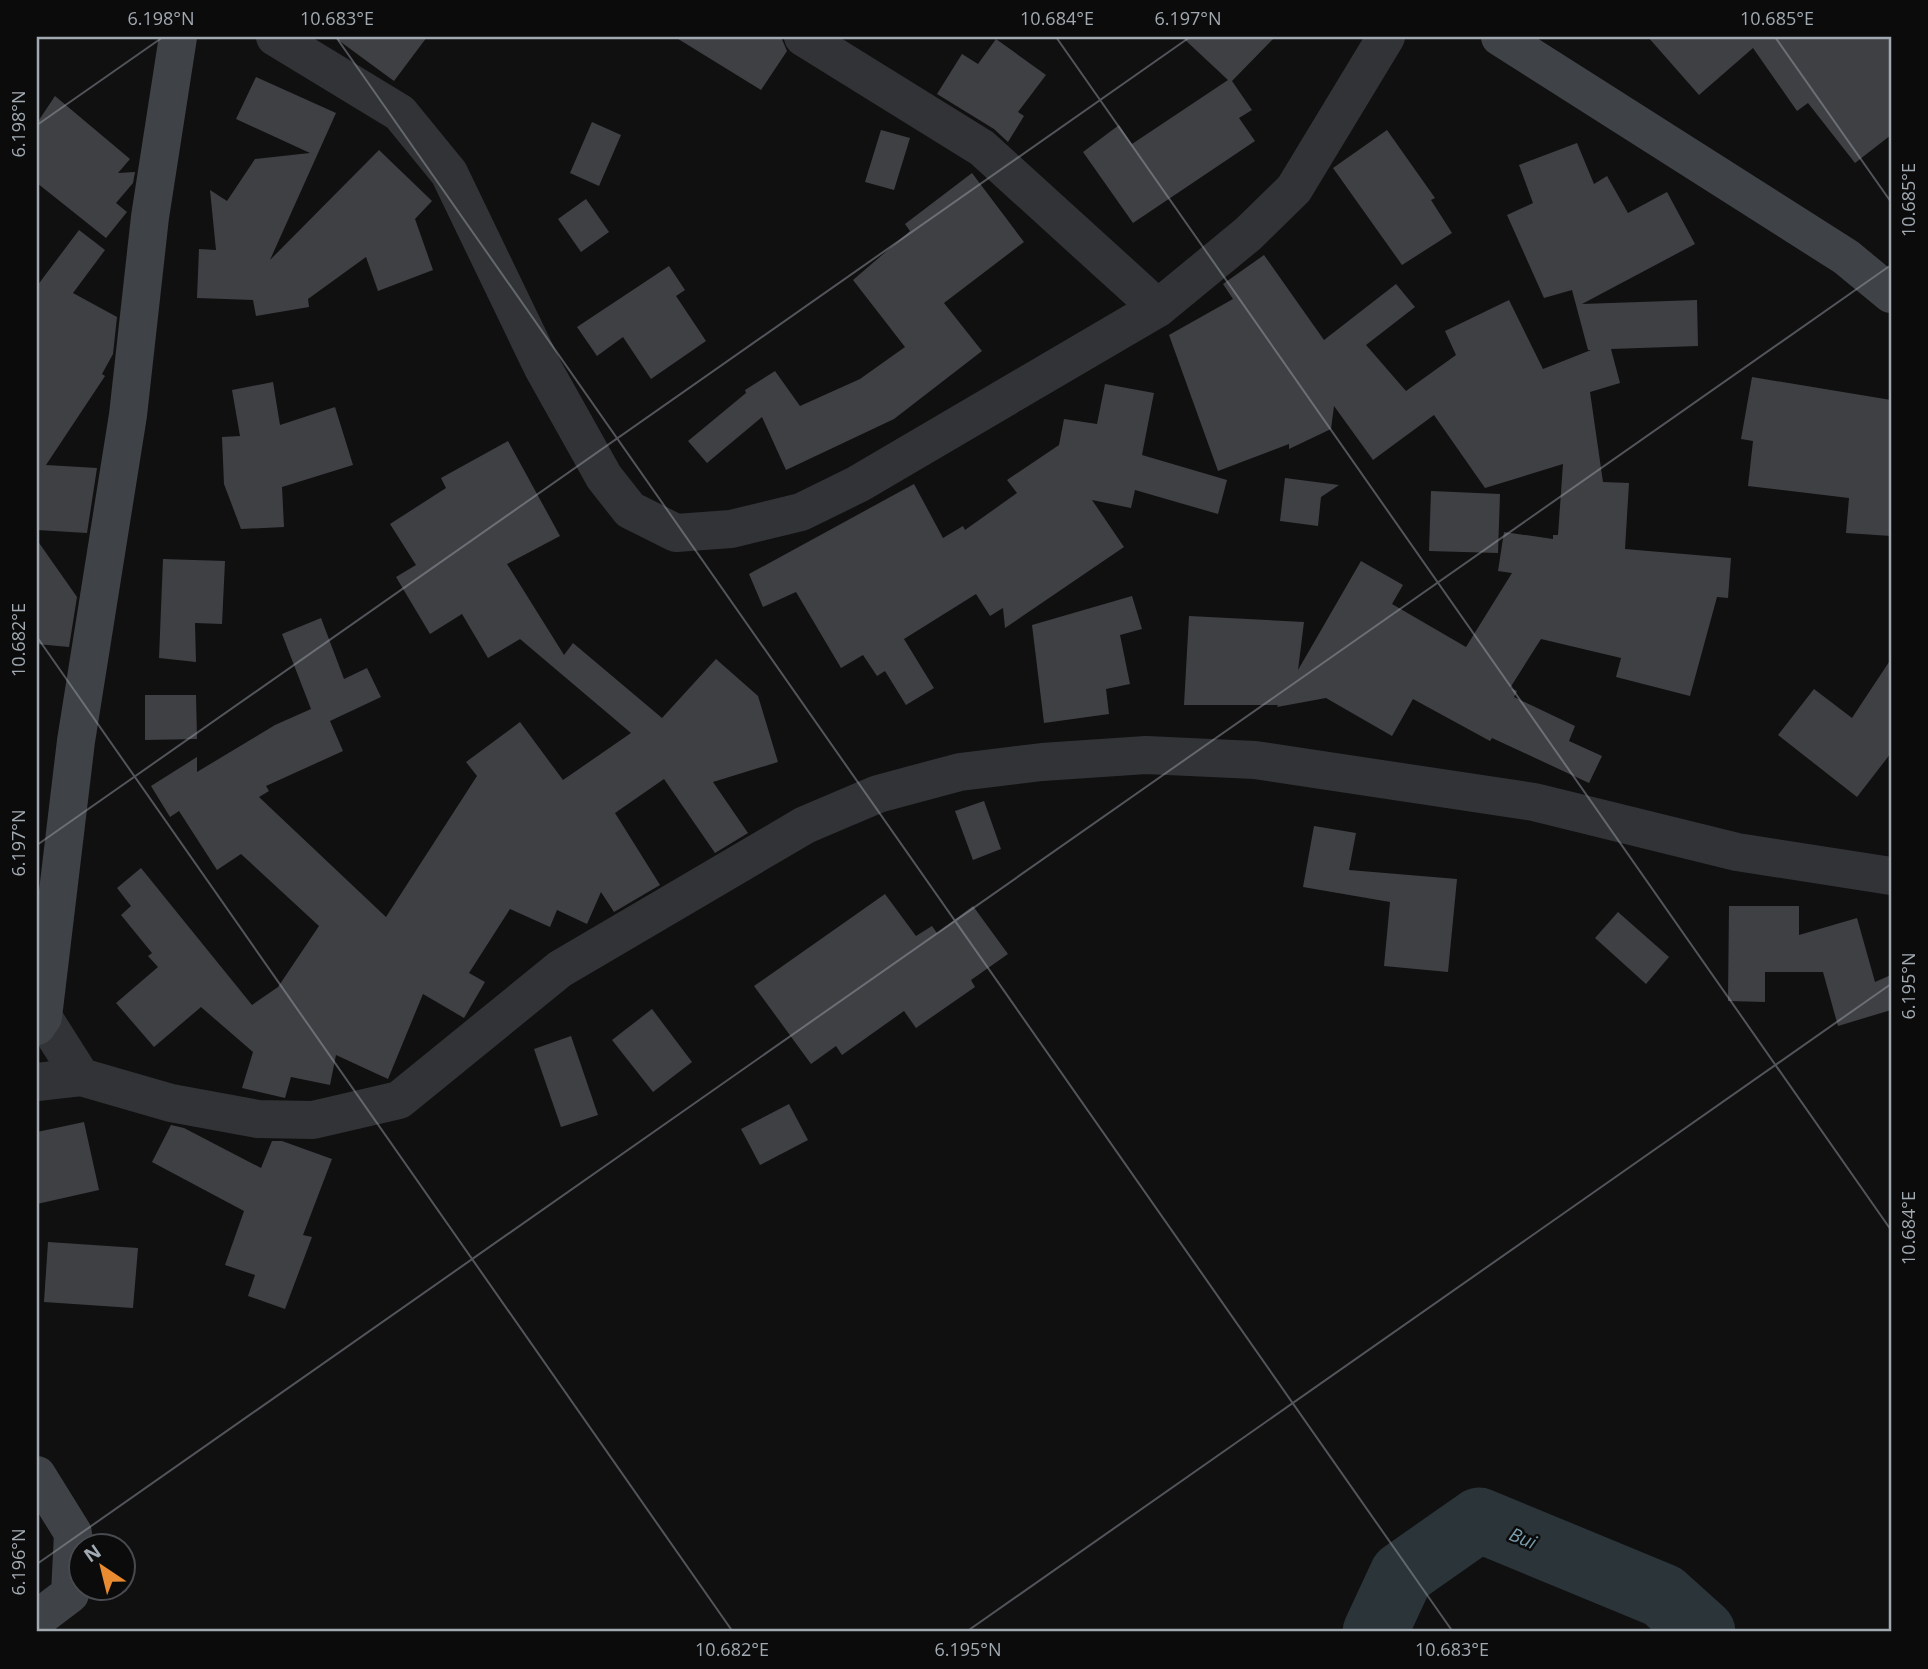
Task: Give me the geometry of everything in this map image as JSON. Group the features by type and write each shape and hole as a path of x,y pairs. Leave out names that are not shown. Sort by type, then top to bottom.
{"street":[{"path":"81,1077 40,1021 76,741 128,415 150,217 178,37"},
{"path":"803,37 982,148 1158,308"},
{"path":"281,38 400,113 449,173 543,368 604,477 630,510 676,533 731,529 801,512 858,484 1158,308 1248,234 1294,189 1386,37"},
{"path":"1500,37 1846,257 1891,294"},
{"path":"37,1082 81,1077 171,1103 258,1119 313,1120 399,1100 560,969 805,825 878,794 948,775 1042,762 1146,755 1255,760 1534,802 1737,852 1891,876"},
{"path":"37,1475 73,1533 70,1594 37,1619"}],"building":[{"path":"334,37 427,37 394,81"},
{"path":"675,37 781,37 787,51 761,90"},
{"path":"1182,37 1275,37 1232,81 1252,110 1239,118 1255,141 1133,223 1083,152 1119,125 1132,144 1228,80"},
{"path":"1648,37 1891,37 1891,135 1855,163 1808,103 1797,111 1753,48 1699,95"},
{"path":"996,39 1046,75 1018,112 1024,116 1008,142 994,129 937,94 962,54 978,64"},
{"path":"256,77 336,113 270,260 379,150 432,201 415,219 433,270 378,291 366,257 308,299 309,307 256,316 253,300 197,298 199,249 216,250 210,190 227,201 255,159 310,153 236,119"},
{"path":"55,96 130,159 118,173 135,172 133,183 116,203 127,212 106,238 37,183 37,123"},
{"path":"592,122 621,135 599,186 570,173"},
{"path":"881,130 910,138 894,190 865,182"},
{"path":"1387,130 1435,198 1431,200 1452,233 1402,265 1333,168"},
{"path":"1577,143 1594,184 1607,176 1628,213 1667,192 1695,244 1582,304 1697,300 1698,346 1611,349 1620,383 1590,392 1603,482 1629,483 1625,549 1731,558 1728,598 1717,597 1690,696 1616,677 1621,658 1541,639 1510,688 1517,691 1514,697 1575,726 1569,741 1602,756 1589,783 1492,738 1490,741 1413,699 1392,736 1326,698 1277,707 1278,705 1184,705 1189,616 1304,622 1298,670 1361,561 1403,585 1392,604 1466,647 1512,573 1498,571 1504,532 1553,539 1553,535 1558,535 1563,464 1485,488 1434,415 1373,460 1334,406 1331,429 1289,449 1289,444 1218,471 1169,335 1233,299 1223,284 1264,255 1324,340 1396,284 1415,307 1366,345 1406,391 1456,355 1445,331 1509,300 1543,369 1591,350 1588,350 1572,290 1544,298 1507,215 1533,203 1519,165"},
{"path":"972,173 1024,242 944,303 982,351 894,419 786,470 762,417 707,463 688,441 746,393 745,390 775,371 800,406 860,379 905,347 853,280 910,231 905,224"},
{"path":"586,199 609,232 581,252 558,219"},
{"path":"79,230 105,250 73,293 117,317 113,354 102,374 105,376 46,465 97,468 87,533 37,530 37,286"},
{"path":"669,266 685,290 676,296 706,341 651,379 623,337 597,356 577,327"},
{"path":"1752,377 1891,400 1891,536 1846,533 1849,498 1748,486 1753,441 1741,439"},
{"path":"273,382 280,425 335,407 353,465 282,487 284,527 241,529 224,484 222,437 240,436 232,390"},
{"path":"1105,384 1154,393 1142,455 1227,480 1218,514 1135,490 1131,508 1092,500 1124,547 1005,628 1003,608 990,616 976,594 904,639 934,688 906,705 885,671 877,676 863,655 841,668 796,592 763,607 749,574 914,484 943,538 963,526 965,530 1017,493 1007,480 1059,445 1064,419 1097,424"},
{"path":"508,441 560,536 507,564 564,655 573,643 662,718 716,659 758,696 778,762 713,782 748,833 715,853 664,779 615,813 660,885 614,912 601,892 587,924 557,910 550,927 510,909 469,973 485,982 464,1018 423,994 388,1079 336,1055 330,1085 291,1077 285,1098 242,1088 253,1052 201,1007 154,1047 116,1003 158,967 148,956 152,953 121,915 131,906 117,888 141,868 252,1005 278,987 319,926 241,854 217,870 179,811 170,817 151,786 197,757 197,772 275,725 311,709 282,634 321,618 344,679 367,668 381,697 330,721 343,751 266,786 269,791 259,797 386,917 477,776 466,762 520,722 563,780 631,733 520,639 488,658 462,614 430,634 396,577 416,565 390,524 446,488 441,478"},
{"path":"1285,478 1339,485 1321,497 1318,526 1280,521"},
{"path":"1431,491 1500,494 1498,553 1429,551"},
{"path":"37,540 77,597 69,647 37,644"},
{"path":"163,559 225,561 222,624 195,623 196,662 159,658"},
{"path":"1132,596 1142,629 1120,635 1130,684 1106,689 1109,714 1044,723 1032,625"},
{"path":"1891,659 1891,753 1857,797 1778,735 1814,689 1852,718"},
{"path":"145,695 196,695 197,739 145,740"},
{"path":"984,801 1001,849 973,860 955,811"},
{"path":"1314,826 1356,833 1349,870 1457,879 1448,972 1384,966 1390,902 1303,887"},
{"path":"885,894 916,936 932,926 937,933 973,906 1008,954 971,980 975,987 916,1028 904,1011 842,1055 836,1046 811,1064 754,986"},
{"path":"1729,906 1799,906 1799,935 1857,918 1875,982 1891,975 1891,1010 1838,1026 1823,972 1765,972 1765,1002 1728,1001"},
{"path":"1618,912 1669,957 1646,984 1595,938"},
{"path":"652,1009 692,1062 653,1092 612,1040"},
{"path":"571,1036 598,1115 561,1127 534,1049"},
{"path":"789,1104 808,1140 760,1165 741,1129"},
{"path":"84,1122 99,1190 37,1204 37,1132"},
{"path":"171,1125 184,1128 261,1168 272,1141 282,1141 332,1159 303,1235 312,1237 285,1309 248,1296 255,1275 225,1265 244,1211 152,1162"},
{"path":"48,1242 138,1248 133,1308 44,1302"}],"waterway":[{"name":"Bui","path":"1375,1632 1402,1574 1479,1520 1663,1596 1703,1632"}]}
